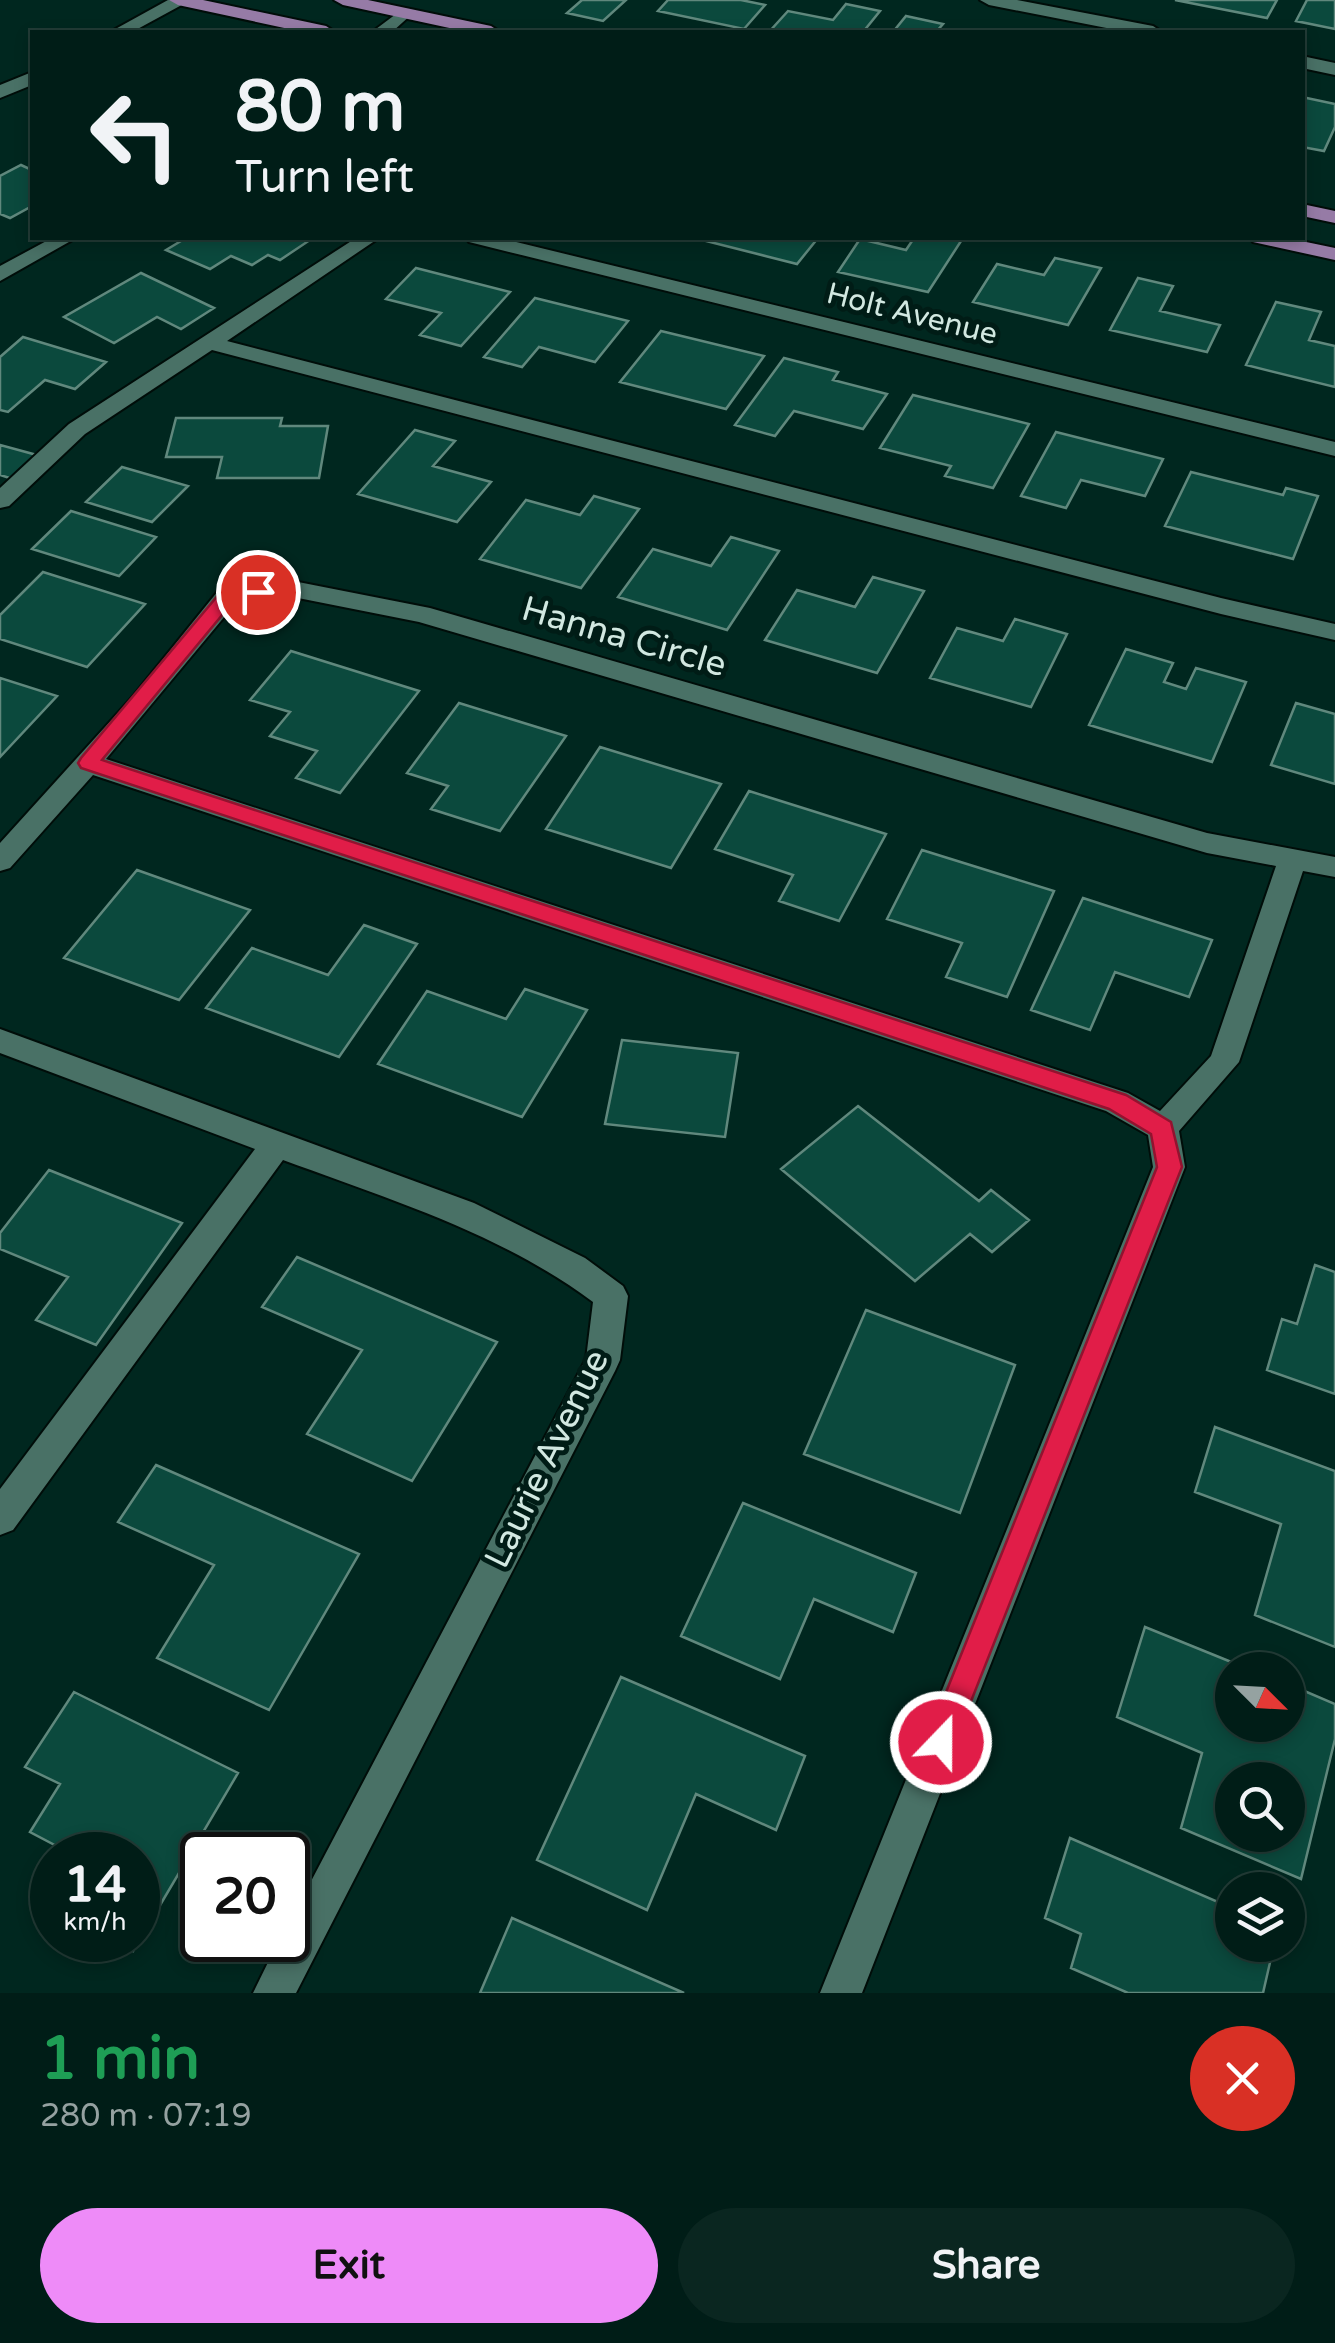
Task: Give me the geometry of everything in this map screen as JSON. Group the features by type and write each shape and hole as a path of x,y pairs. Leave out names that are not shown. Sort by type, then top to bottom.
{"main road":[{"path":"179,0 317,30"},
{"path":"343,0 481,30"},
{"path":"1305,211 1335,217"},
{"path":"1269,240 1335,254"}],"street":[{"path":"122,30 179,0"},
{"path":"989,0 1142,30"},
{"path":"384,30 404,14"},
{"path":"1305,63 1335,68"},
{"path":"0,92 30,79"},
{"path":"0,275 62,240"},
{"path":"0,501 77,428 366,240"},
{"name":"Holt Avenue","path":"484,240 1335,448"},
{"path":"210,342 1221,606 1335,632"},
{"name":"Hanna Circle","path":"0,861 227,597 288,588 420,614 1207,843 1335,868"},
{"path":"88,763 1118,1102 1162,1128 1170,1167 841,1993"},
{"path":"1162,1128 1224,1062 1293,860"},
{"name":"Laurie Avenue","path":"0,1041 462,1213 572,1268 611,1296 603,1360 274,1993"},
{"path":"0,1518 12,1477 277,1144"}],"building":[{"path":"582,0 626,0 603,21 567,13"},
{"path":"668,0 741,0 765,5 744,29 658,11"},
{"path":"1175,0 1277,0 1267,18"},
{"path":"1307,0 1335,0 1335,29 1296,21"},
{"path":"846,4 880,11 865,30 771,30 788,11 833,20"},
{"path":"906,16 943,24 938,30 895,30"},
{"path":"1305,98 1335,104 1335,127 1324,151 1305,148"},
{"path":"21,165 30,169 30,207 10,218 0,214 0,176"},
{"path":"183,240 310,240 280,260 268,255 252,265 231,256 210,269 166,250"},
{"path":"707,240 816,240 797,264"},
{"path":"859,240 906,250 913,240 962,240 928,292 838,272"},
{"path":"1055,258 1101,268 1068,325 973,302 997,264 1044,275"},
{"path":"416,268 510,292 461,346 420,335 441,313 386,299"},
{"path":"141,273 214,308 181,329 157,317 114,343 64,317"},
{"path":"1138,278 1173,286 1160,311 1220,325 1207,352 1110,330"},
{"path":"535,298 628,321 595,362 539,347 522,367 484,357"},
{"path":"1276,302 1321,312 1309,340 1335,346 1335,387 1246,365"},
{"path":"661,331 764,356 726,409 620,382"},
{"path":"23,337 106,362 75,389 45,380 8,412 0,410 0,357"},
{"path":"784,358 838,372 833,380 887,394 863,429 794,411 775,436 735,425"},
{"path":"913,395 1029,424 993,488 945,476 951,466 880,448"},
{"path":"176,418 282,418 280,426 328,426 319,478 217,478 222,457 166,457"},
{"path":"415,430 455,441 433,466 491,482 457,522 358,494"},
{"path":"1056,432 1163,459 1145,496 1081,480 1066,508 1021,496"},
{"path":"0,445 44,457 19,481 0,475"},
{"path":"122,467 188,486 152,522 86,502"},
{"path":"1191,472 1283,495 1286,488 1318,496 1293,559 1165,526"},
{"path":"594,496 639,509 581,588 480,559 526,500 580,515"},
{"path":"71,511 156,537 119,576 32,549"},
{"path":"731,537 779,551 727,630 618,597 653,549 711,566"},
{"path":"43,572 145,604 87,667 0,639 0,615"},
{"path":"873,577 924,591 877,673 765,640 797,590 855,607"},
{"path":"1015,619 1067,634 1031,707 930,678 957,628 1003,641"},
{"path":"1126,649 1173,663 1164,682 1186,689 1196,668 1246,682 1212,762 1089,725"},
{"path":"291,651 419,691 340,793 296,778 317,751 270,736 290,712 250,700"},
{"path":"0,678 57,696 0,757"},
{"path":"459,703 566,736 500,831 431,809 448,786 407,773"},
{"path":"1296,703 1335,714 1335,784 1271,765"},
{"path":"600,747 721,784 671,868 546,829"},
{"path":"749,791 886,834 839,921 779,901 793,875 715,849"},
{"path":"922,850 1054,891 1007,997 946,977 962,943 887,919"},
{"path":"137,870 250,910 179,1000 64,958"},
{"path":"1083,898 1212,940 1189,997 1115,972 1090,1030 1031,1010"},
{"path":"364,925 417,944 339,1057 206,1008 252,948 328,975"},
{"path":"525,989 587,1010 522,1117 378,1064 427,991 506,1019"},
{"path":"622,1040 738,1053 725,1137 605,1124"},
{"path":"858,1106 979,1201 991,1190 1029,1220 992,1252 970,1234 915,1281 781,1169"},
{"path":"49,1170 182,1223 96,1345 36,1320 68,1277 0,1249 0,1233"},
{"path":"297,1257 497,1342 412,1481 307,1434 362,1350 262,1307"},
{"path":"1315,1265 1335,1272 1335,1394 1267,1370 1282,1319 1297,1324"},
{"path":"866,1310 1015,1365 960,1513 804,1454"},
{"path":"1215,1427 1335,1471 1335,1647 1255,1615 1281,1524 1195,1492"},
{"path":"156,1465 359,1554 269,1710 157,1658 214,1565 118,1522"},
{"path":"743,1503 916,1573 893,1632 814,1599 780,1679 681,1636"},
{"path":"1145,1627 1215,1655 1215,1742 1305,1742 1305,1691 1335,1704 1335,1739 1303,1872 1285,1872 1237,1852 1305,1852 1305,1762 1215,1762 1215,1842 1181,1828 1202,1753 1117,1717"},
{"path":"621,1677 805,1756 776,1830 696,1794 647,1910 537,1860"},
{"path":"74,1692 238,1773 203,1832 180,1832 180,1871 160,1905 160,1832 30,1832 60,1784 25,1767"},
{"path":"1070,1838 1215,1901 1215,1962 1270,1962 1263,1993 1128,1993 1071,1968 1081,1934 1045,1918"},
{"path":"512,1918 684,1993 480,1993"}],"route":[{"path":"258,592 227,597 144,701 88,763 1118,1102 1162,1128 1170,1167 941,1742"}]}
